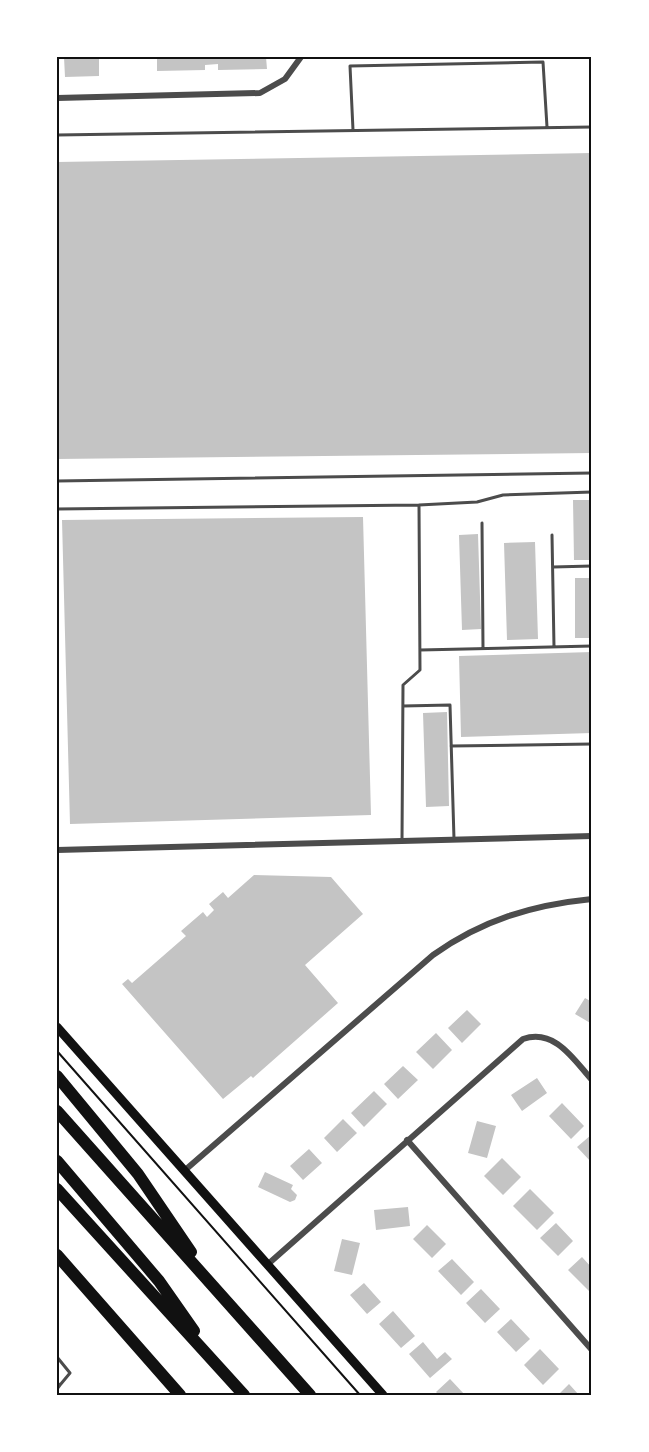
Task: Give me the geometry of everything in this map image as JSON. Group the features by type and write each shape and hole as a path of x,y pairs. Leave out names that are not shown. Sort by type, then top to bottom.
{"highway":[{"path":"57,1076 144,1183 217,1290"},
{"path":"57,1111 310,1395"},
{"path":"57,1161 159,1281 221,1369"},
{"path":"57,1190 244,1395"},
{"path":"57,1255 180,1395"}],"main road":[{"path":"57,1027 383,1395"}],"street":[{"path":"57,98 260,93 285,80 301,57"},
{"path":"57,850 454,842 592,836"},
{"path":"184,1171 424,963 455,939 477,927 529,908 592,900"},
{"path":"267,1264 516,1043 531,1036 554,1041 592,1080"},
{"path":"407,1140 592,1350"}],"lane":[{"path":"353,130 350,66 543,62 547,127"},
{"path":"57,135 592,127"},
{"path":"57,481 592,472"},
{"path":"57,509 419,505 477,502 503,495 592,492"},
{"path":"402,842 403,685 420,670 419,505"},
{"path":"482,523 483,648"},
{"path":"552,535 554,647"},
{"path":"553,567 592,566"},
{"path":"420,650 592,646"},
{"path":"403,706 450,705 454,842"},
{"path":"452,746 592,744"},
{"path":"57,1358 70,1373 58,1386"}],"path":[{"path":"57,1051 360,1395"}],"building":[{"path":"64,57 99,57 99,76 65,77"},
{"path":"157,57 266,57 267,69 218,70 218,64 205,65 205,70 157,71"},
{"path":"592,153 592,453 57,459 57,162"},
{"path":"573,500 592,500 592,560 574,560"},
{"path":"363,517 371,815 70,824 62,520"},
{"path":"478,534 481,629 462,630 459,535"},
{"path":"535,542 538,639 507,640 504,543"},
{"path":"575,578 592,578 592,638 575,638"},
{"path":"592,652 592,733 461,737 459,656"},
{"path":"447,712 449,806 426,807 423,713"},
{"path":"254,875 331,877 363,914 305,965 338,1003 253,1078 251,1076 223,1099 122,984 128,979 132,983 186,936 181,931 203,912 207,917 214,910 209,904 223,892 228,898"},
{"path":"585,998 592,1002 592,1024 575,1014"},
{"path":"467,1010 481,1024 462,1043 448,1028"},
{"path":"436,1033 452,1050 433,1069 416,1052"},
{"path":"403,1066 418,1080 398,1099 384,1084"},
{"path":"537,1078 547,1093 522,1111 511,1095"},
{"path":"374,1091 387,1104 364,1127 351,1113"},
{"path":"562,1103 584,1126 571,1139 549,1116"},
{"path":"343,1119 357,1133 337,1152 324,1138"},
{"path":"477,1121 496,1126 487,1158 468,1153"},
{"path":"592,1136 592,1163 577,1147"},
{"path":"309,1149 322,1163 303,1180 290,1166"},
{"path":"502,1158 521,1177 503,1195 484,1176"},
{"path":"265,1172 293,1185 291,1189 297,1195 295,1200 290,1202 258,1187"},
{"path":"530,1189 554,1213 537,1230 513,1206"},
{"path":"408,1207 410,1226 376,1230 374,1210"},
{"path":"556,1223 573,1241 558,1256 540,1238"},
{"path":"427,1225 446,1244 432,1258 413,1239"},
{"path":"342,1239 360,1243 352,1275 334,1271"},
{"path":"582,1257 592,1268 590,1292 568,1270"},
{"path":"452,1259 474,1282 461,1295 438,1271"},
{"path":"364,1283 381,1302 367,1314 350,1295"},
{"path":"481,1289 500,1309 485,1323 466,1303"},
{"path":"393,1311 415,1336 401,1348 379,1324"},
{"path":"511,1319 530,1339 516,1352 497,1332"},
{"path":"423,1342 437,1359 445,1352 452,1359 430,1378 409,1354"},
{"path":"540,1349 559,1369 543,1385 524,1365"},
{"path":"450,1379 465,1395 439,1395 436,1392"},
{"path":"569,1384 579,1395 558,1395"}]}
